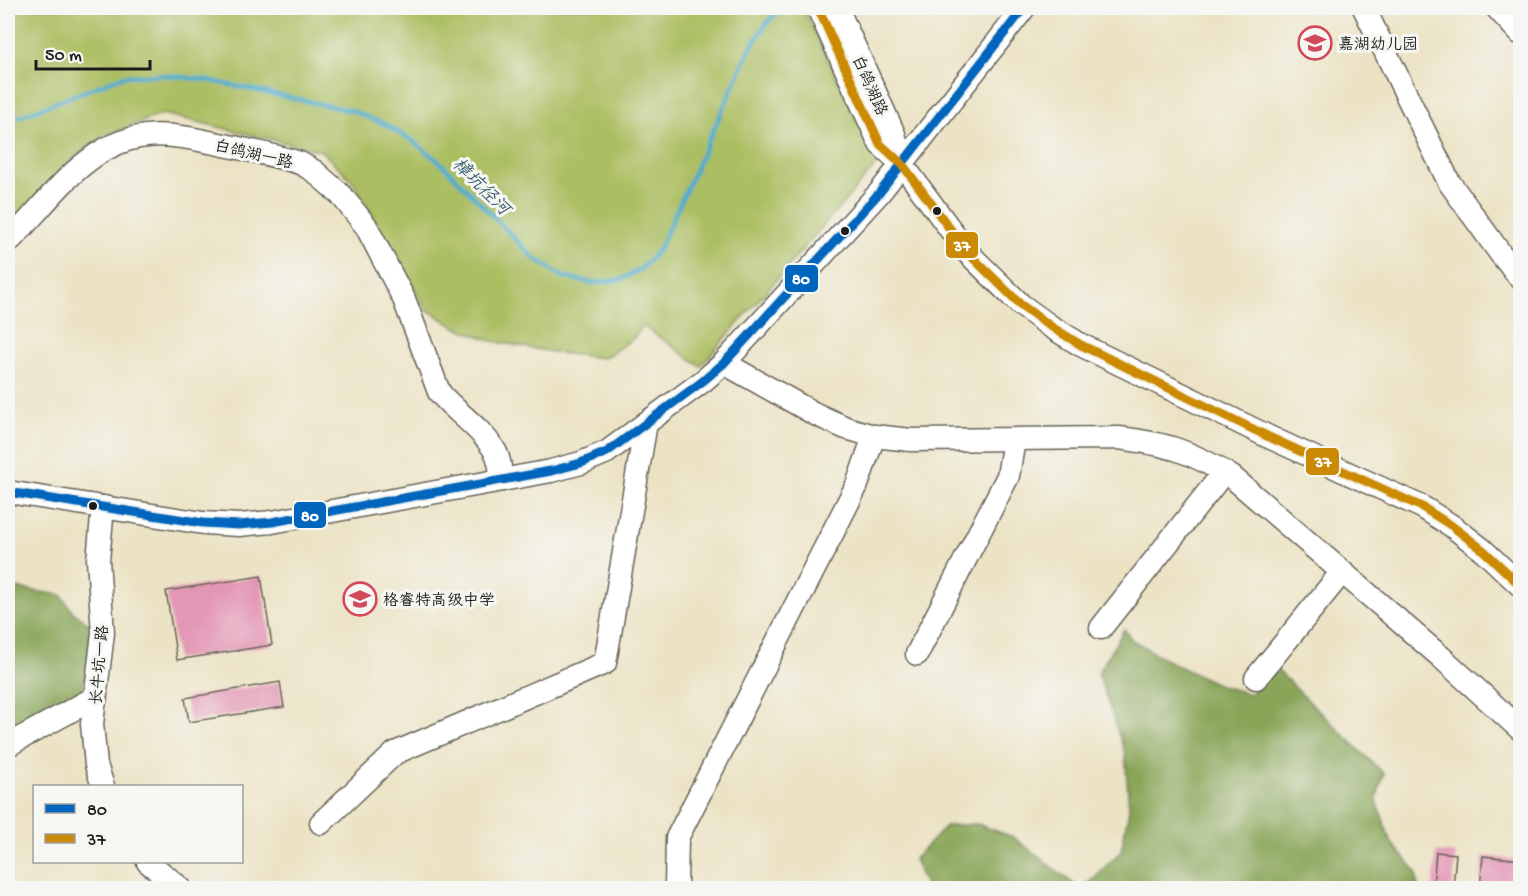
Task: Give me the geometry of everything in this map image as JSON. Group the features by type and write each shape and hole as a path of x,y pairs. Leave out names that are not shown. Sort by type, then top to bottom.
{"street":[{"name":"白鸽湖路","path":"818,8 880,144 902,164 968,252 1022,305 1081,345 1269,437 1422,507 1452,526 1521,585"},
{"name":"白鸽湖路","path":"837,8 894,134 902,164"},
{"path":"8,492 203,523 239,525 272,522 502,480 581,463 607,452 704,381 724,363 880,192 1024,8"},
{"path":"1364,8 1449,182 1521,278"},
{"path":"1497,8 1521,33"},
{"name":"白鸽湖一路","path":"8,242 88,160 106,148 140,135 175,135 300,163 314,171 341,195 366,226 404,299 439,392 449,405 494,449 502,480"},
{"path":"724,363 815,414 846,428 874,436 911,440 1119,438 1180,449 1206,460 1224,472 1342,572 1521,729"},
{"path":"321,824 395,753 605,663 646,423"},
{"path":"676,888 677,838 857,485 874,436"},
{"path":"917,654 1008,476 1014,440"},
{"path":"1101,628 1224,472"},
{"name":"长牛坑一路","path":"103,507 98,560 103,633 92,724 96,765 103,785"},
{"path":"1256,678 1342,572"},
{"path":"8,745 96,697"},
{"path":"150,863 180,888"}],"green space":[{"path":"8,8 803,8 878,163 701,366 643,326 634,338 604,358 558,353 492,341 455,327 426,309 352,180 321,151 163,114 103,136 76,156 8,227"},
{"path":"8,587 61,595 73,612 88,623 91,657 81,696 8,733"},
{"path":"1124,629 1132,640 1174,664 1222,686 1250,694 1275,668 1384,774 1376,799 1391,842 1416,871 1418,888 1084,888 1121,851 1129,809 1125,753 1098,673"},
{"path":"977,824 1013,837 1079,888 927,888 914,859 946,826"}],"building":[{"path":"261,576 272,645 177,660 166,591"},
{"path":"280,682 284,707 189,722 185,698"},
{"path":"1436,852 1456,854 1453,888 1433,888"},
{"path":"1483,856 1521,860 1521,888 1480,888"}],"waterway":[{"name":"樟坑径河","path":"8,121 124,76 165,75 207,80 353,111 384,124 413,141 442,164 533,257 563,277 593,283 620,280 641,269 659,249 752,45 769,20 785,8"}],"transit line":[{"name":"37","path":"818,8 880,144 902,164 967,252 1021,305 1081,345 1269,437 1422,507 1483,550 1520,585"},
{"name":"80","path":"8,492 203,523 239,525 272,522 551,471 581,463 607,452 724,363 880,192 1024,8"}],"place":[{"name":"嘉湖幼儿园","path":"1315,43"},
{"name":"格睿特高级中学","path":"360,599"}]}
